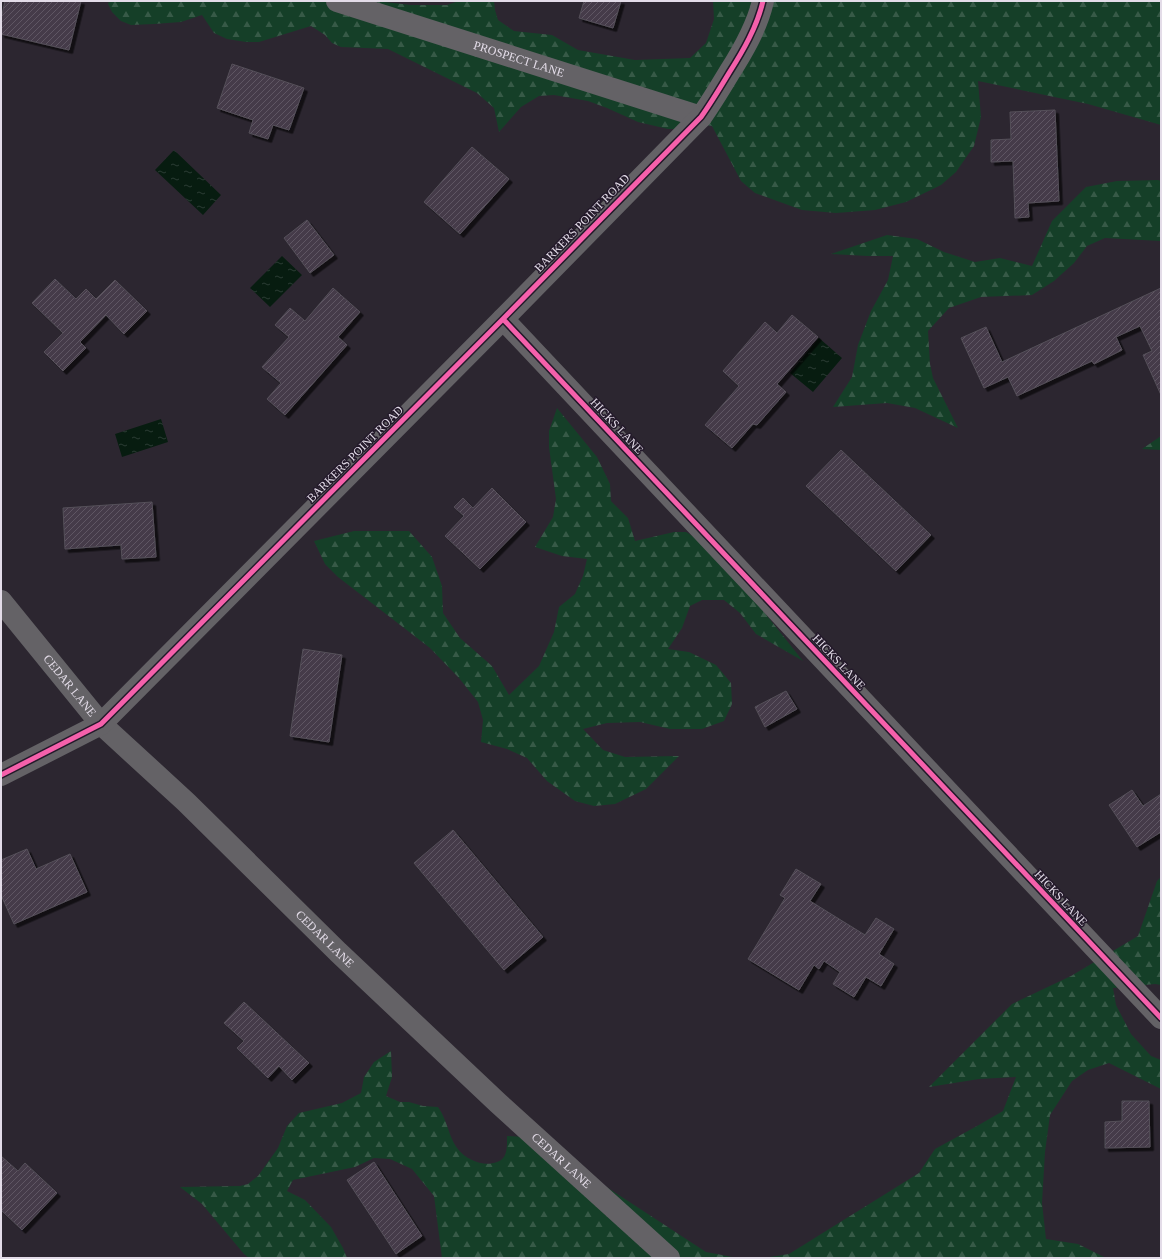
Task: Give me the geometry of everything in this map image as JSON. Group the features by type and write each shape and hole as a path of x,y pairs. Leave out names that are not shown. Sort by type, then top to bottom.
{"street":[{"name":"PROSPECT LANE","path":"337,1 700,117"},
{"name":"BARKERS POINT ROAD","path":"1,776 101,724 503,319 700,117 711,103 746,46 761,12 763,1"},
{"name":"HICKS LANE","path":"503,319 1161,1018"},
{"name":"CEDAR LANE","path":"1,601 101,724 186,802 338,952 475,1082 669,1258"}],"green space":[{"path":"109,1 376,1 411,5 447,5 459,1 494,1 498,20 514,31 552,35 578,50 635,60 690,58 706,43 714,19 713,1 1161,1 1161,125 1088,104 978,81 981,117 974,146 956,172 941,185 906,202 875,210 836,213 802,210 755,193 741,181 712,126 701,124 684,129 668,129 638,122 588,101 554,95 539,96 521,107 499,132 494,108 477,93 388,49 341,47 332,43 325,35 311,26 259,42 246,42 227,39 214,33 202,15 181,22 131,25 121,21 112,12 108,4"},
{"path":"1117,181 1161,181 1161,241 1105,238 1087,246 1074,263 1054,281 1032,295 981,297 949,308 928,331 930,364 933,378 958,428 915,408 887,403 833,407 852,377 858,345 871,311 888,280 893,256 831,254 887,235 917,239 944,252 975,262 1000,258 1032,266 1052,221 1086,187"},
{"path":"557,408 597,457 610,484 611,501 628,518 635,541 674,532 686,532 706,544 744,587 803,661 756,634 740,613 724,600 702,600 690,606 682,628 668,649 689,652 716,665 731,683 732,704 724,721 702,729 670,729 640,722 607,723 583,729 603,750 625,757 679,756 646,789 615,804 594,806 575,801 547,781 527,758 507,749 481,742 483,720 478,702 459,678 430,648 338,577 325,564 314,541 354,531 409,531 432,557 442,586 443,613 460,638 492,666 509,695 539,666 554,632 559,607 575,594 583,576 587,559 562,556 535,547 553,517 556,499 549,447 549,431"},
{"path":"1161,436 1161,450 1142,449"},
{"path":"1161,877 1161,985 1155,984 1113,988 1116,1005 1131,1034 1151,1056 1161,1060 1161,1089 1109,1063 1088,1070 1072,1081 1050,1115 1045,1152 1042,1203 1046,1239 1078,1244 1106,1258 763,1258 789,1254 919,1173 935,1149 1003,1111 1016,1077 979,1079 929,1087 1012,1004 1071,976 1138,936 1157,881"},
{"path":"391,1051 392,1077 386,1096 400,1102 438,1107 458,1150 472,1160 484,1164 497,1162 505,1155 507,1148 507,1136 526,1137 550,1150 706,1252 738,1258 442,1258 434,1196 412,1169 390,1159 374,1158 355,1167 293,1180 287,1191 305,1200 331,1227 347,1258 249,1258 202,1204 180,1187 240,1186 248,1184 258,1176 278,1148 287,1126 299,1113 342,1103 361,1093 364,1077 374,1062"}],"water":[{"path":"174,150 221,195 203,215 155,170"},
{"path":"282,256 302,275 270,307 250,288"},
{"path":"819,338 842,358 813,392 790,373"},
{"path":"161,419 168,442 122,457 115,434"}],"building":[{"path":"5,1 81,1 69,50 1,34 1,19"},
{"path":"584,1 621,1 613,28 579,18"},
{"path":"232,64 304,88 289,130 273,125 268,139 249,133 253,120 217,108"},
{"path":"1055,110 1059,201 1028,203 1029,217 1015,218 1013,161 991,162 991,140 1011,139 1010,112"},
{"path":"472,147 509,179 460,234 424,202"},
{"path":"307,220 334,255 310,273 284,238"},
{"path":"55,279 76,299 86,289 96,299 115,280 147,311 124,334 106,315 80,342 86,348 63,371 44,352 63,333 32,303"},
{"path":"333,288 360,312 338,337 347,345 285,415 267,399 281,383 262,367 289,337 275,325 290,308 305,321"},
{"path":"1161,288 1161,395 1143,355 1152,351 1140,326 1116,337 1122,350 1094,364 1092,361 1017,396 1008,377 984,388 961,338 986,327 1002,362"},
{"path":"792,315 818,337 777,384 786,392 757,425 753,424 732,448 705,425 739,386 723,371 765,322 777,333"},
{"path":"841,450 931,535 896,571 806,486"},
{"path":"492,488 526,522 480,569 445,536 464,516 454,507 463,498 473,508"},
{"path":"152,502 156,557 122,559 121,545 65,549 63,508"},
{"path":"303,649 342,655 329,742 290,736"},
{"path":"786,691 797,709 765,727 755,707"},
{"path":"1132,790 1143,806 1161,794 1161,832 1137,847 1109,805"},
{"path":"453,830 543,937 504,970 414,863"},
{"path":"27,849 36,869 70,854 87,892 14,924 1,895 1,860"},
{"path":"796,869 821,884 810,901 865,935 876,918 894,929 879,954 894,964 881,986 866,977 854,997 833,984 840,972 824,961 819,969 814,965 799,990 748,959 785,898 780,895"},
{"path":"244,1002 309,1063 292,1080 279,1066 268,1078 237,1048 244,1041 224,1023"},
{"path":"1122,1101 1149,1101 1150,1147 1105,1148 1105,1122 1122,1121"},
{"path":"1,1156 18,1171 25,1163 57,1193 22,1230 1,1210"},
{"path":"374,1162 422,1236 396,1254 347,1180"}],"cycle path":[{"path":"1,775 101,724 503,319 701,117 744,47 757,20 763,1"},
{"path":"503,319 1161,1018"}]}
